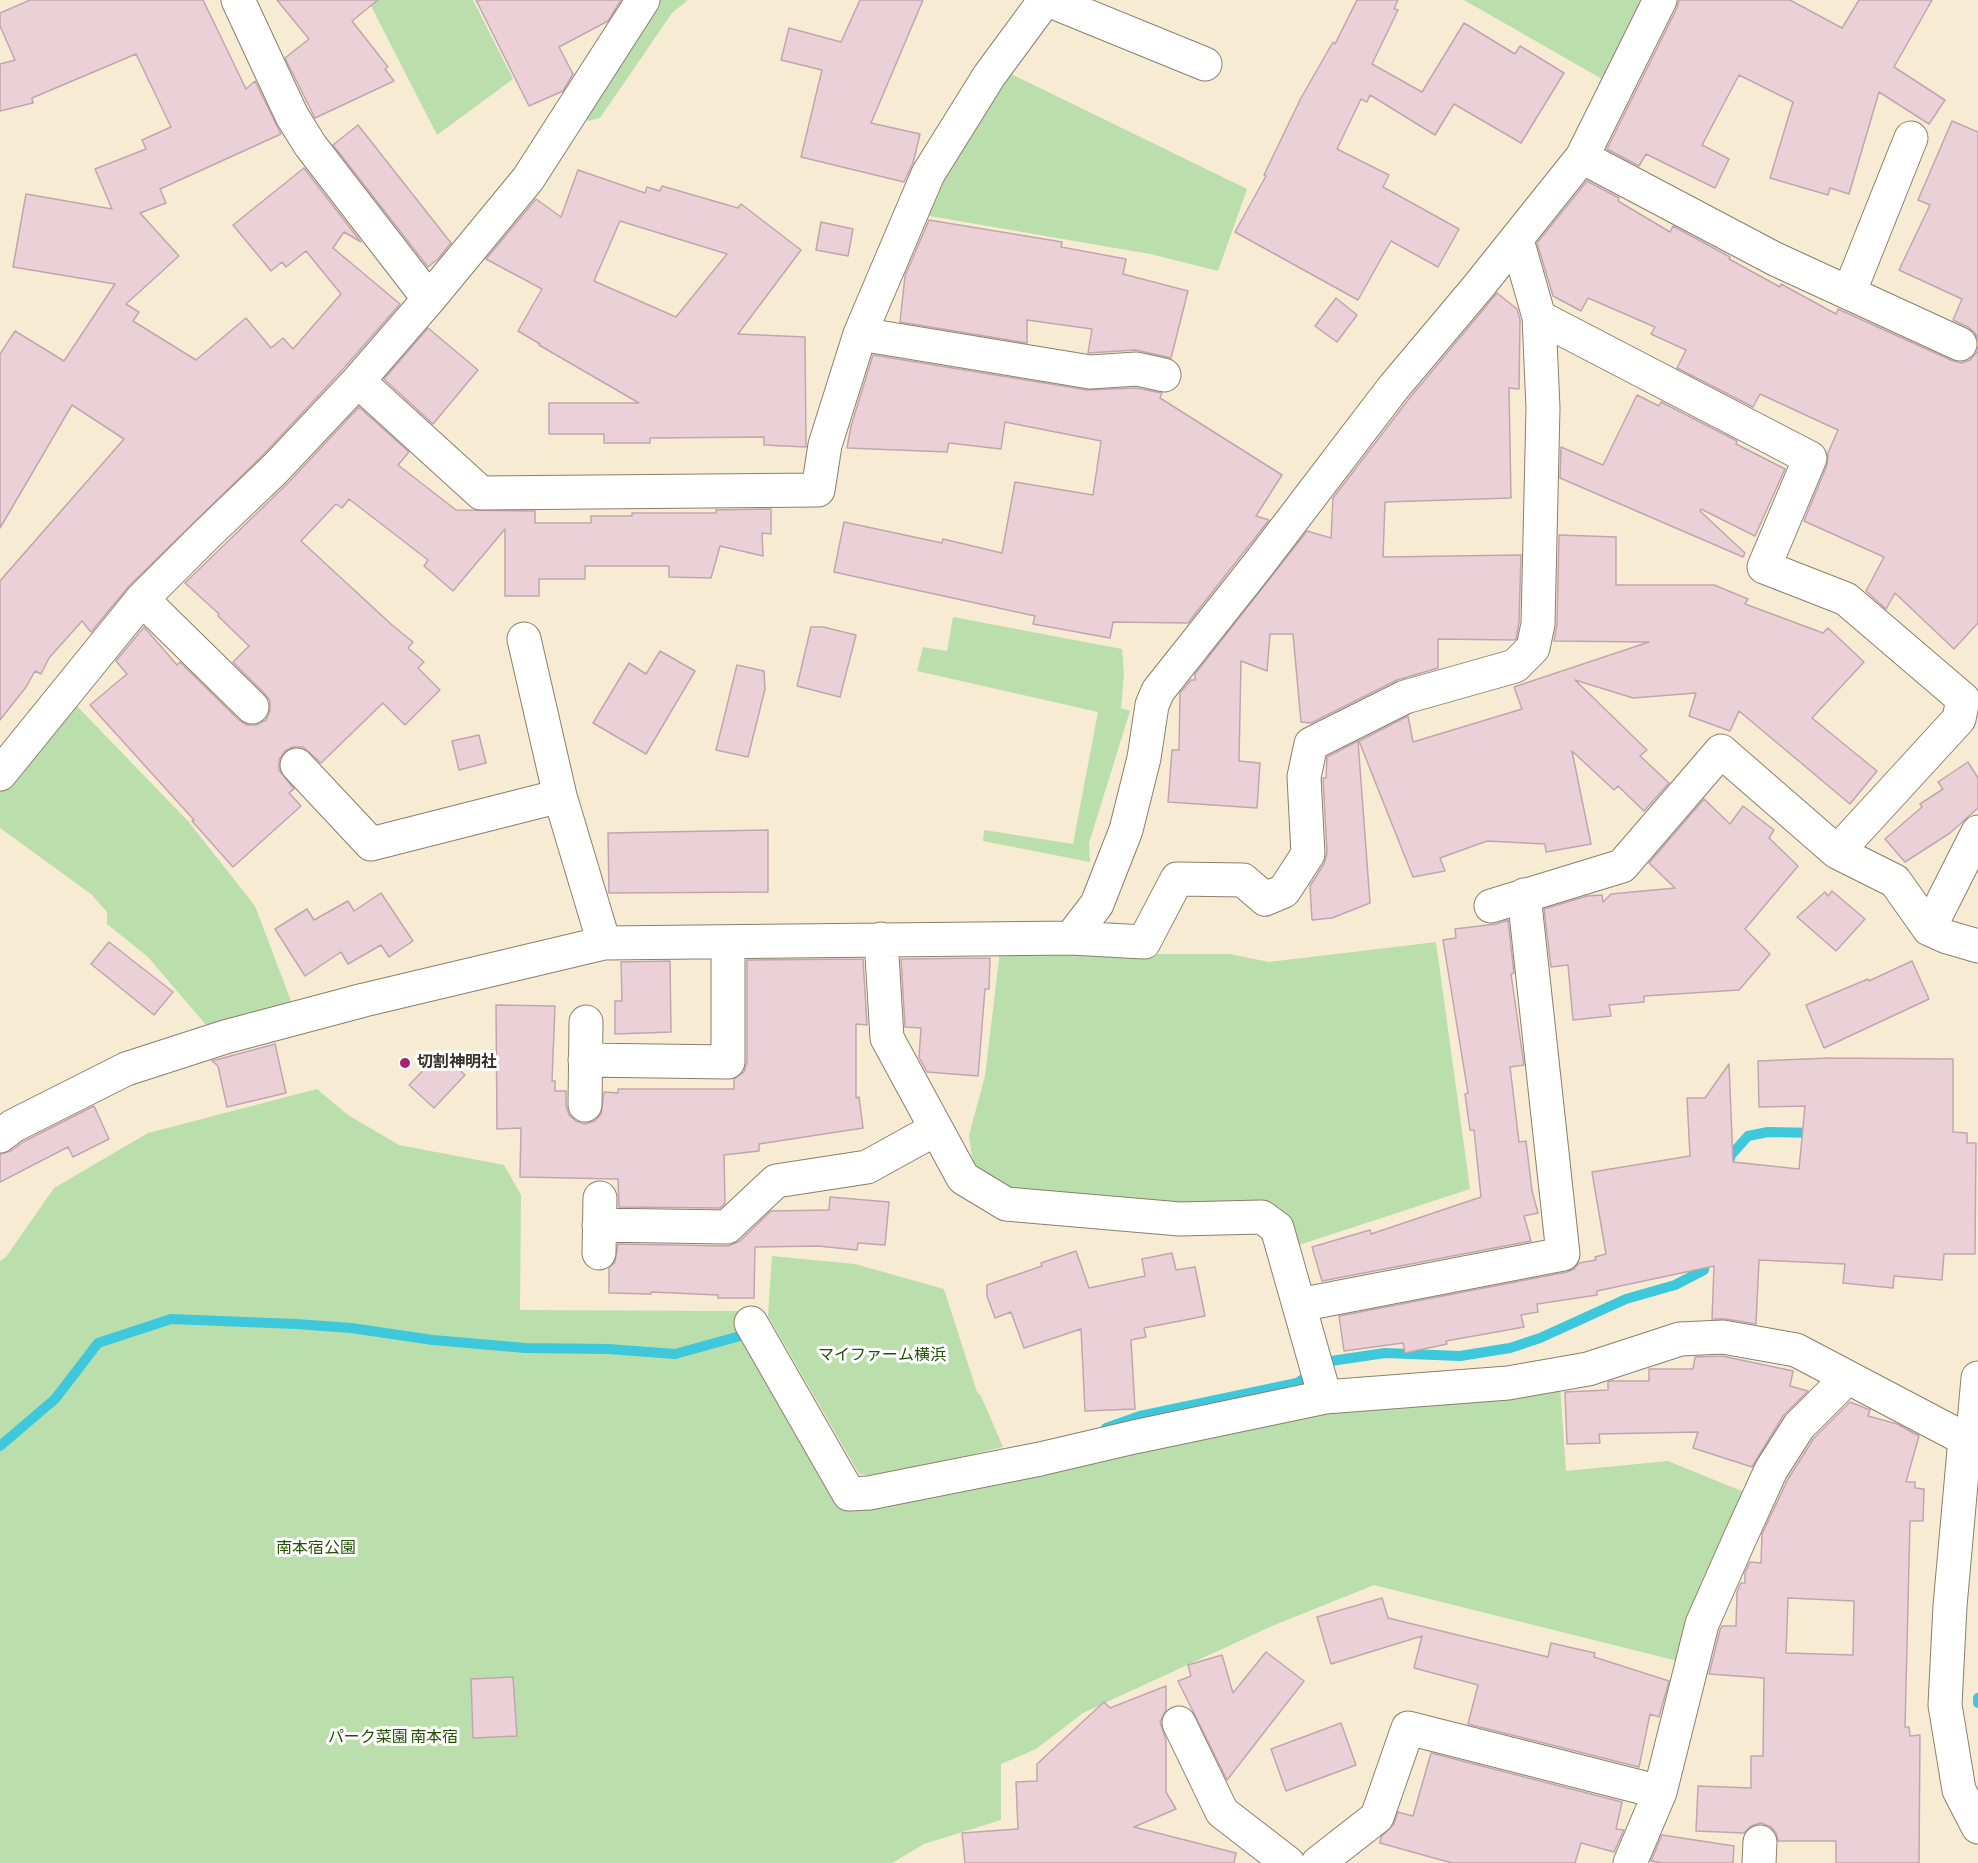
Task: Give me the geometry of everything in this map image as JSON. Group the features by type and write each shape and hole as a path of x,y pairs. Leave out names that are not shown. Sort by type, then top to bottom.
{"street":[{"path":"238,0 292,117 310,145 429,299"},
{"path":"0,774 142,599 276,468 358,381 429,299 528,179 643,0"},
{"path":"358,381 481,493 818,490 825,445 860,334 928,174 989,76 1046,0 1205,64"},
{"path":"1071,938 1097,904 1126,830 1144,758 1152,705 1158,691 1266,556 1393,388 1517,240 1582,157 1660,0"},
{"path":"1849,293 1911,138"},
{"path":"1582,157 1775,260 1960,344"},
{"path":"0,1136 13,1126 126,1069 225,1037 604,943 1071,938 1144,942 1177,879 1243,880 1265,899 1284,891 1308,854 1304,777 1311,744 1406,697 1515,666 1533,648 1538,624 1543,408 1539,317 1517,240"},
{"path":"1539,317 1810,458 1764,567 1846,599 1963,699 1959,719 1838,852"},
{"path":"860,334 1090,372 1137,369 1164,375"},
{"path":"142,599 252,707"},
{"path":"524,639 560,796 604,943"},
{"path":"1491,906 1622,866 1721,751 1838,852 1895,881 1929,929 1978,946"},
{"path":"297,765 371,844 560,796"},
{"path":"1929,929 1978,832"},
{"path":"1299,1305 1563,1254 1524,896"},
{"path":"881,939 887,1038 963,1178 1006,1204 1180,1219 1262,1217 1277,1228 1325,1397"},
{"path":"585,1060 728,1062 728,942"},
{"path":"585,1106 586,1022"},
{"path":"599,1225 727,1227 776,1181 867,1167 936,1129"},
{"path":"751,1323 849,1494 869,1494 1018,1464 1325,1397 1508,1383 1588,1370 1680,1339 1723,1337 1796,1350 1965,1439"},
{"path":"1978,1377 1974,1424 1965,1439 1950,1606 1945,1705 1959,1790 1978,1827"},
{"path":"1630,1863 1660,1792 1702,1624 1771,1470 1799,1426 1847,1378"},
{"path":"1179,1723 1222,1812 1288,1863"},
{"path":"1318,1863 1377,1817 1408,1728 1660,1792"}],"green space":[{"path":"368,0 473,0 513,79 437,135"},
{"path":"657,0 688,0 672,13 600,118 588,121 581,110"},
{"path":"1464,0 1644,0 1602,79"},
{"path":"1003,70 1247,189 1218,271 1150,254 918,214"},
{"path":"953,617 1122,649 1124,674 1121,708 1130,711 1089,843 1090,862 983,841 984,830 1073,844 1098,712 917,671 923,647 947,651"},
{"path":"71,700 188,821 255,906 294,1009 213,1033 148,957 107,924 107,912 91,894 0,828 0,790"},
{"path":"1436,942 1470,1189 1293,1247 1193,1205 1011,1189 973,1165 969,1135 985,1076 1000,951 1070,954 1230,954 1269,962"},
{"name":"南本宿公園","path":"317,1089 348,1115 399,1145 504,1165 521,1195 520,1310 739,1311 852,1508 1308,1415 1560,1386 1566,1471 1668,1461 1744,1492 1705,1575 1686,1663 1374,1585 1272,1626 1083,1713 1036,1749 1001,1764 1001,1820 924,1844 892,1863 0,1863 0,1261 6,1257 54,1188 148,1133"},
{"name":"マイファーム横浜","path":"772,1256 855,1264 944,1289 977,1392 981,1396 1003,1447 877,1477 859,1474 768,1316"}],"building":[{"path":"30,0 203,0 246,89 255,81 281,134 160,189 166,203 140,213 179,256 126,304 139,312 133,321 196,360 246,318 271,348 283,338 293,349 341,294 306,251 286,267 282,262 271,271 233,225 304,168 361,242 344,232 333,248 400,304 263,455 129,586 91,632 82,621 49,658 41,674 35,671 26,687 0,720 0,581 124,439 72,405 0,528 0,354 15,331 64,361 115,284 13,267 26,194 112,209 95,169 146,149 142,140 171,127 136,54 32,98 33,103 0,111 0,64 15,60 0,26 0,13"},
{"path":"277,0 378,0 352,21 388,67 385,69 394,81 315,118 285,58 309,39"},
{"path":"476,0 621,0 608,21 559,47 573,74 563,91 529,106"},
{"path":"860,0 923,0 871,123 920,134 913,163 904,182 801,157 822,70 781,60 789,28 841,42"},
{"path":"1357,0 1398,0 1394,9 1398,10 1372,64 1422,92 1464,23 1515,54 1520,46 1564,73 1521,143 1454,104 1435,135 1370,95 1367,102 1361,99 1337,149 1389,175 1383,187 1459,229 1438,267 1391,241 1358,300 1235,232 1266,176 1264,175 1301,98 1333,42 1335,44"},
{"path":"1679,0 1790,0 1842,28 1859,0 1932,0 1894,67 1945,100 1929,124 1879,92 1849,194 1830,188 1828,195 1770,178 1793,102 1739,75 1702,145 1729,159 1715,188 1646,154 1639,166 1607,149"},
{"path":"1952,121 1978,132 1978,340 1975,333 1968,327 1953,320 1962,299 1899,270 1930,205 1918,200"},
{"path":"358,125 451,243 428,267 333,145"},
{"path":"578,170 645,193 647,187 660,191 662,186 738,208 741,204 801,250 738,334 805,337 806,447 764,445 764,437 650,438 650,443 604,443 604,434 549,434 549,403 639,403 518,331 542,289 486,259 536,199 561,217","holes":["620,221 727,254 676,317 594,281"]},
{"path":"1587,181 1619,198 1618,201 1670,232 1673,226 1780,287 1781,284 1836,314 1838,309 1953,361 1962,363 1970,360 1978,347 1978,623 1954,649 1895,593 1886,609 1866,591 1884,557 1804,521 1827,465 1828,453 1838,430 1760,394 1753,407 1677,368 1686,350 1651,334 1655,327 1588,298 1581,311 1553,296 1537,243"},
{"path":"929,220 1062,242 1061,247 1126,259 1123,274 1188,291 1171,358 1136,350 1088,353 1092,329 1027,320 1027,343 900,322 905,276"},
{"path":"821,222 853,229 848,256 816,250"},
{"path":"1497,293 1517,309 1520,320 1519,389 1509,388 1511,498 1385,502 1383,557 1521,555 1519,622 1516,639 1438,639 1438,668 1397,680 1311,723 1301,722 1293,634 1270,634 1267,671 1241,661 1239,761 1260,763 1257,808 1168,802 1172,750 1179,750 1180,693 1191,680 1195,680 1195,674 1307,531 1331,538 1333,498 1408,400"},
{"path":"1336,298 1357,315 1337,342 1315,326"},
{"path":"428,328 478,370 433,424 384,379"},
{"path":"873,355 1087,390 1136,388 1162,393 1160,398 1282,475 1256,516 1269,520 1188,623 1113,622 1110,638 1033,624 1035,616 834,572 844,522 942,543 943,539 1002,553 1015,482 1093,495 1101,441 1005,422 1001,449 949,443 947,452 847,448 851,426"},
{"path":"1637,395 1659,406 1661,402 1737,441 1736,444 1785,469 1755,536 1701,509 1700,511 1745,553 1743,557 1560,478 1561,447 1603,465"},
{"path":"359,407 409,452 398,465 456,510 535,511 535,523 591,523 591,516 632,516 632,513 716,513 716,510 771,509 771,534 762,533 763,556 720,546 711,578 669,577 669,566 585,566 585,579 539,579 539,596 505,596 505,529 453,591 424,566 428,560 349,499 342,508 336,504 301,541 413,642 408,648 424,662 418,668 440,690 405,725 383,703 321,763 303,747 293,747 285,751 279,760 279,770 294,789 289,793 301,806 233,867 192,821 194,820 90,705 127,674 116,661 144,627 177,665 180,662 239,720 247,725 256,725 266,720 270,711 270,701 233,662 249,646 185,583 289,482"},
{"path":"1559,535 1616,537 1616,585 1714,585 1748,599 1745,604 1823,633 1828,628 1864,662 1812,718 1877,771 1850,804 1739,711 1730,731 1689,716 1696,693 1633,698 1575,680 1647,750 1640,756 1669,783 1644,811 1618,786 1614,790 1572,751 1591,844 1546,852 1545,844 1487,841 1440,858 1445,871 1413,877 1359,741 1408,716 1413,742 1522,709 1514,687 1649,642 1554,641 1557,624"},
{"path":"811,627 823,627 856,635 840,697 797,686"},
{"path":"660,651 695,671 646,754 593,723 629,663 646,674"},
{"path":"737,665 764,671 765,689 748,757 716,750"},
{"path":"479,735 486,763 459,770 452,741"},
{"path":"1358,741 1370,903 1332,918 1312,920 1310,886 1324,864 1327,853 1323,778 1326,778 1327,757"},
{"path":"1968,762 1978,778 1978,808 1950,833 1905,862 1885,839 1922,807 1920,804 1943,789 1938,782"},
{"path":"1704,799 1730,824 1743,806 1774,830 1769,838 1798,866 1745,929 1770,954 1739,990 1644,996 1644,1002 1609,1005 1611,1016 1573,1020 1568,965 1551,967 1544,909 1587,896 1602,895 1603,902 1611,894 1675,888 1649,863"},
{"path":"768,830 768,892 609,893 608,833"},
{"path":"1832,891 1865,919 1836,951 1797,917 1825,892 1828,896"},
{"path":"381,893 413,941 389,957 381,945 348,964 341,952 305,976 275,929 307,909 314,920 348,901 354,911"},
{"path":"1508,920 1514,973 1511,974 1524,1065 1510,1067 1519,1142 1526,1141 1532,1191 1538,1213 1524,1216 1531,1241 1322,1281 1312,1247 1370,1230 1371,1234 1481,1197 1474,1130 1470,1130 1465,1094 1468,1093 1443,940 1456,938 1455,929 1496,924"},
{"path":"109,942 173,992 154,1015 91,964"},
{"path":"990,958 989,989 985,989 978,1076 927,1072 919,1057 921,1028 905,1027 901,959"},
{"path":"863,959 867,1025 856,1024 856,1098 859,1097 863,1128 759,1144 759,1151 724,1155 725,1203 720,1208 619,1207 618,1179 520,1177 521,1128 497,1129 496,1005 555,1006 552,1081 555,1081 555,1091 566,1091 569,1115 585,1124 595,1121 601,1114 604,1092 618,1093 618,1089 734,1089 734,1079 744,1072 747,1062 747,960"},
{"path":"670,961 671,1032 615,1034 615,1001 622,1001 621,962"},
{"path":"1912,961 1929,999 1824,1048 1806,1005 1868,979 1869,981"},
{"path":"275,1044 286,1093 227,1107 218,1066 212,1061"},
{"path":"440,1053 465,1075 434,1108 409,1085"},
{"path":"1829,1058 1953,1059 1953,1132 1967,1133 1967,1143 1976,1143 1975,1254 1944,1254 1942,1280 1894,1276 1893,1288 1843,1283 1845,1264 1759,1260 1756,1324 1712,1319 1714,1266 1597,1291 1597,1295 1537,1304 1538,1312 1521,1315 1524,1327 1446,1341 1447,1344 1405,1353 1403,1343 1344,1351 1339,1316 1567,1272 1579,1263 1596,1260 1595,1257 1606,1254 1592,1172 1690,1156 1687,1098 1705,1098 1729,1064 1733,1162 1799,1169 1805,1106 1759,1107 1758,1061"},
{"path":"94,1106 109,1139 73,1157 68,1147 0,1182 0,1154 11,1151 23,1142"},
{"path":"830,1197 889,1202 885,1245 858,1243 857,1250 818,1246 755,1247 754,1298 718,1298 718,1295 651,1292 651,1294 609,1293 609,1268 615,1262 618,1244 728,1246 740,1241 771,1211 829,1210"},
{"path":"1076,1251 1089,1288 1145,1276 1142,1259 1172,1253 1176,1270 1195,1267 1205,1316 1144,1328 1146,1337 1131,1340 1135,1409 1085,1411 1081,1329 1024,1348 1011,1312 995,1318 987,1296 987,1285 1042,1266 1041,1263"},
{"path":"1722,1356 1793,1371 1790,1386 1808,1391 1783,1416 1752,1467 1693,1448 1698,1432 1599,1434 1600,1443 1567,1444 1565,1392 1608,1390 1608,1382 1611,1381 1649,1381 1649,1369 1693,1369 1695,1357"},
{"path":"1850,1402 1870,1410 1868,1416 1897,1424 1919,1436 1906,1482 1915,1482 1915,1488 1924,1489 1923,1521 1910,1521 1905,1727 1909,1727 1910,1736 1920,1735 1919,1863 1836,1863 1836,1841 1778,1841 1771,1827 1761,1823 1751,1826 1744,1833 1696,1831 1698,1786 1751,1788 1751,1756 1763,1756 1764,1678 1709,1674 1722,1626 1736,1626 1737,1592 1741,1583 1745,1583 1745,1573 1750,1562 1761,1563 1762,1534 1788,1479 1814,1438","holes":["1788,1598 1854,1601 1853,1655 1786,1653"]},
{"path":"1382,1598 1388,1618 1548,1657 1551,1643 1595,1653 1594,1657 1669,1681 1659,1717 1650,1714 1639,1767 1468,1724 1478,1685 1414,1668 1422,1636 1331,1664 1317,1617"},
{"path":"1266,1652 1304,1681 1227,1780 1178,1681 1191,1676 1188,1665 1222,1655 1233,1693"},
{"path":"513,1677 517,1736 473,1738 471,1679"},
{"path":"1166,1686 1166,1710 1160,1722 1166,1740 1166,1792 1176,1809 1134,1827 1236,1853 1234,1863 965,1863 962,1833 1018,1829 1016,1782 1037,1781 1037,1764 1104,1702 1110,1708"},
{"path":"1341,1723 1356,1765 1286,1791 1271,1749"},
{"path":"1431,1753 1622,1802 1616,1829 1624,1830 1614,1852 1581,1843 1575,1863 1452,1863 1380,1843 1381,1837 1394,1824 1398,1812 1413,1816"},
{"path":"1662,1835 1734,1846 1733,1863 1651,1861"}],"waterway":[{"path":"1728,1165 1731,1155 1748,1136 1768,1132 1817,1133"},
{"path":"1106,1428 1140,1416 1297,1383 1331,1361 1385,1353 1460,1356 1510,1348 1540,1338 1626,1299 1675,1285 1704,1270 1706,1256"},
{"path":"0,1446 55,1399 98,1343 171,1319 351,1328 433,1340 525,1348 608,1349 675,1354 751,1333"},
{"path":"1978,1698 1978,1703"}],"place":[{"name":"切割神明社","path":"405,1063"}],"park label":[{"name":"パーク菜園 南本宿","path":"393,1738"}]}
